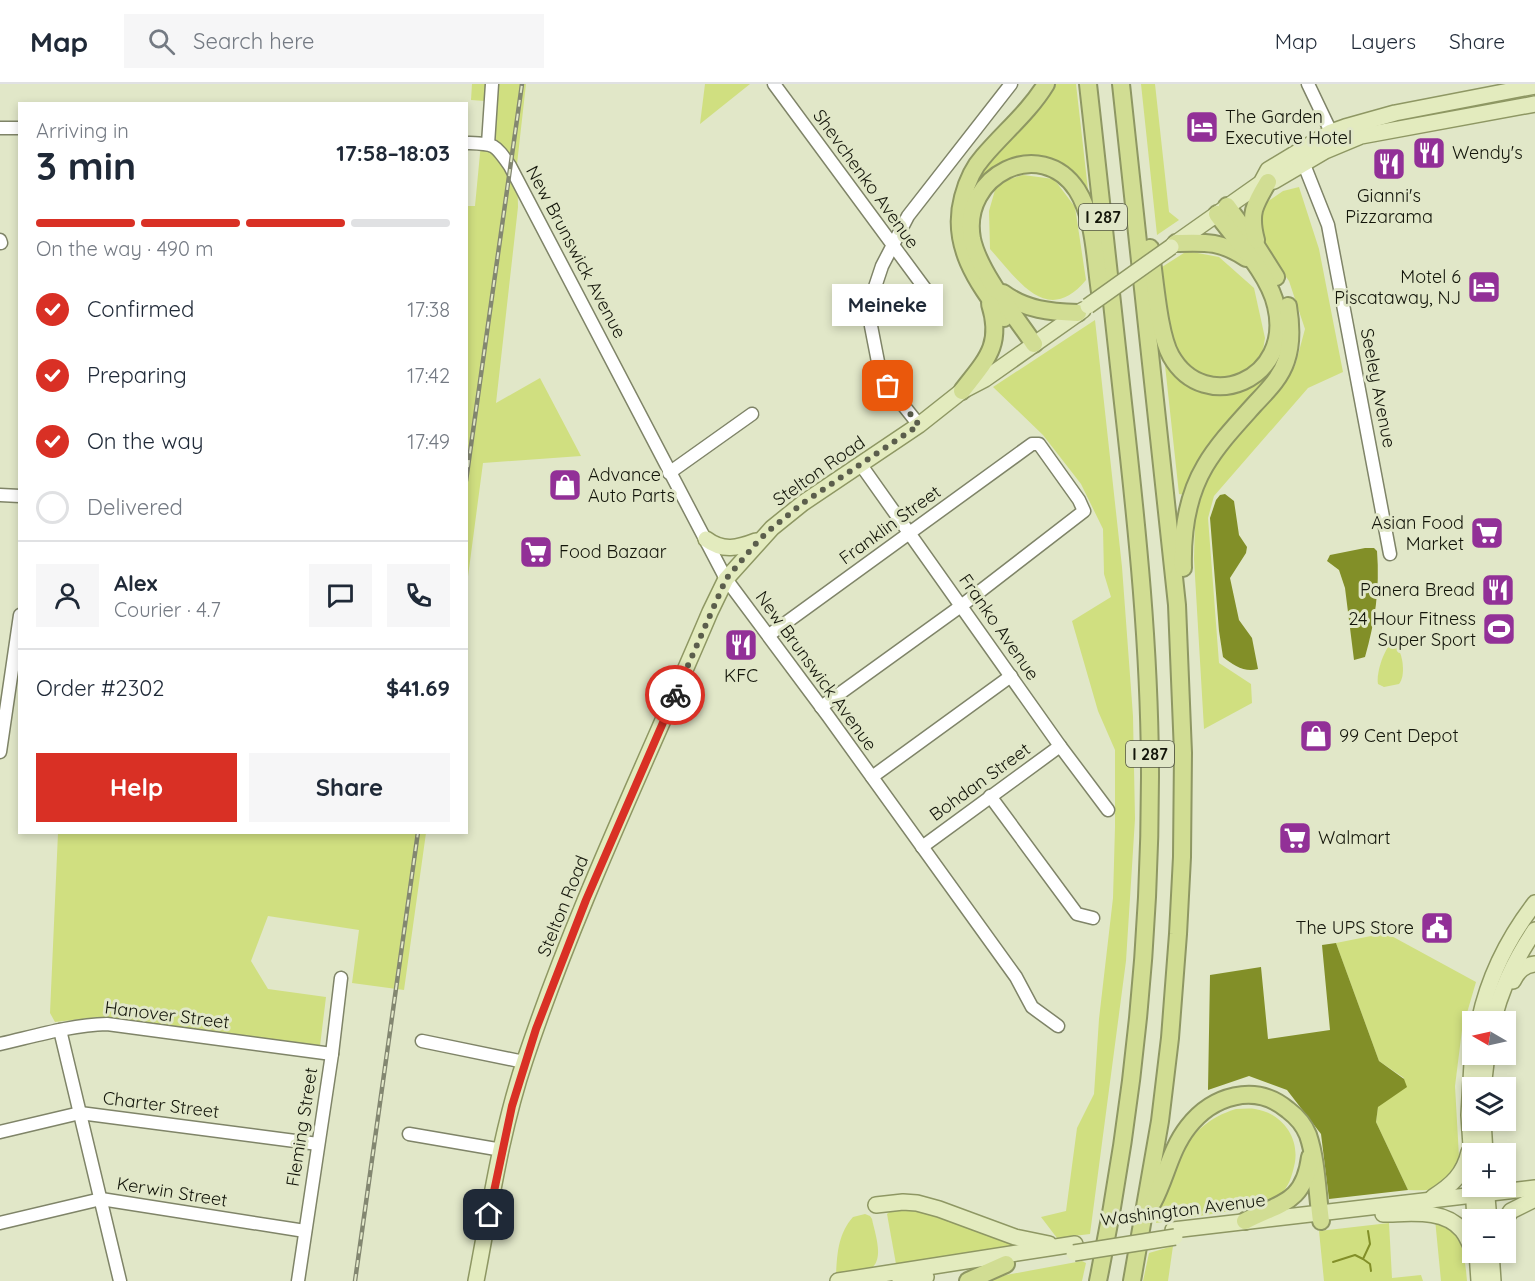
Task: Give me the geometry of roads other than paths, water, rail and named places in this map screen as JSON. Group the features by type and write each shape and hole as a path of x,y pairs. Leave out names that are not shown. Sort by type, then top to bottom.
{"highway":[{"path":"1030,347 992,292 973,274 961,242 961,211 968,181 982,158 1032,105 1046,84"},
{"name":"I 287","path":"1088,84 1144,610 1149,702 1150,797 1148,895 1142,990 1129,1102 1098,1281"},
{"name":"I 287","path":"1121,84 1176,605 1181,684 1183,821 1178,934 1165,1080 1144,1221 1132,1281"},
{"path":"962,391 983,364 993,344 995,326 992,292 975,249 971,226 974,203 986,184 999,172 1023,165 1051,169 1069,180 1082,199 1090,227 1107,339 1117,349"},
{"path":"1257,247 1252,225 1252,211 1264,182"},
{"path":"1132,187 1143,201 1166,341 1175,362 1188,376 1205,383 1225,385 1235,384 1256,375 1271,357 1279,336 1279,322 1276,304 1267,282 1222,210"},
{"path":"1176,605 1183,575 1182,546 1185,519 1192,493 1200,476 1225,438 1276,382 1287,361 1291,332 1288,308 1280,283 1257,247 1222,210"},
{"path":"1173,245 1204,242 1220,244 1244,257 1256,267"},
{"path":"992,292 1040,311 1083,310"},
{"path":"1144,1221 1179,1140 1197,1117 1218,1101 1243,1095 1272,1100 1284,1107 1307,1132 1315,1162 1321,1216"},
{"path":"1245,1221 1282,1205 1298,1191 1309,1165 1311,1147"},
{"path":"1089,1281 1094,1259 1108,1232"},
{"path":"968,1281 1006,1264"}],"main road":[{"name":"Stelton Road","path":"1264,182 1268,170 1330,132 1395,113 1535,87"},
{"name":"Stelton Road","path":"476,1281 502,1150 524,1062 586,900 710,612 726,579 759,540 803,503 919,425 962,391 985,379 1264,182 1274,181 1330,148 1361,136 1535,104"},
{"path":"706,539 724,548 739,547 759,540"},
{"path":"1482,1011 1492,980 1509,940 1535,903"},
{"path":"1498,1011 1507,978 1535,930"},
{"path":"1502,1011 1514,977 1527,965 1535,964"},
{"path":"1472,1065 1470,1086 1477,1143"},
{"path":"1430,1199 1449,1187 1460,1176 1480,1131"},
{"path":"1477,1139 1480,1143"},
{"path":"1514,1209 1535,1193 1516,1185"},
{"name":"Washington Avenue","path":"1516,1193 1535,1193"},
{"name":"Washington Avenue","path":"1174,1233 1321,1216 1462,1196"},
{"name":"Washington Avenue","path":"838,1281 1245,1221 1383,1214 1465,1197"},
{"path":"876,1205 917,1203 1015,1237 1070,1248"},
{"path":"1383,1214 1434,1214 1447,1218 1462,1231"},
{"name":"Washington Avenue","path":"900,1281 1006,1264 1070,1248"},
{"path":"466,1281 481,1253"},
{"path":"1476,1263 1479,1281"}],"street":[{"path":"468,143 488,144 492,84"},
{"name":"Shevchenko Avenue","path":"774,84 929,294"},
{"path":"919,425 888,386 879,367 873,345 871,316 874,290 891,244 918,202 1011,84"},
{"path":"1308,84 1330,132"},
{"path":"0,128 18,128"},
{"name":"New Brunswick Avenue","path":"488,144 497,147 510,166 597,333 620,372 669,473 726,579 1016,977 1032,1007 1058,1026"},
{"name":"Seeley Avenue","path":"1303,162 1328,225 1390,554"},
{"path":"669,473 752,414"},
{"name":"Franklin Street","path":"769,635 1032,444 1039,444 1079,500 1084,511 961,606"},
{"name":"Franko Avenue","path":"861,465 1108,810"},
{"path":"0,495 18,496"},
{"path":"821,707 961,606"},
{"path":"0,752 18,629"},
{"path":"872,777 1011,676"},
{"name":"Bohdan Street","path":"922,847 1060,746"},
{"path":"990,796 1077,914 1093,918"},
{"name":"Fleming Street","path":"298,1281 341,978"},
{"name":"Hanover Street","path":"0,1044 92,1024 107,1024 332,1054"},
{"path":"60,1030 120,1281"},
{"path":"422,1041 524,1062"},
{"name":"Charter Street","path":"0,1132 80,1113 318,1144"},
{"path":"409,1134 502,1150"},
{"name":"Kerwin Street","path":"0,1223 101,1199 305,1231"}],"waterway":[{"path":"1368,1231 1370,1244 1363,1259 1370,1264 1371,1271"},
{"path":"1333,1262 1355,1255 1363,1259"}],"railway":[{"path":"468,467 522,84"},
{"path":"355,1281 418,834"}],"place":[{"name":"The Garden Executive Hotel","path":"1202,127"},
{"name":"Wendy's","path":"1429,153"},
{"name":"Gianni's Pizzarama","path":"1389,164"},
{"name":"Motel 6 Piscataway, NJ","path":"1484,287"},
{"name":"Meineke","path":"888,386"},
{"name":"Advance Auto Parts","path":"565,485"},
{"name":"Asian Food Market","path":"1487,533"},
{"name":"Food Bazaar","path":"536,552"},
{"name":"Panera Bread","path":"1498,590"},
{"name":"24 Hour Fitness Super Sport","path":"1499,629"},
{"name":"KFC","path":"741,645"},
{"name":"99 Cent Depot","path":"1316,736"},
{"name":"Walmart","path":"1295,838"},
{"name":"The UPS Store","path":"1437,928"}]}
